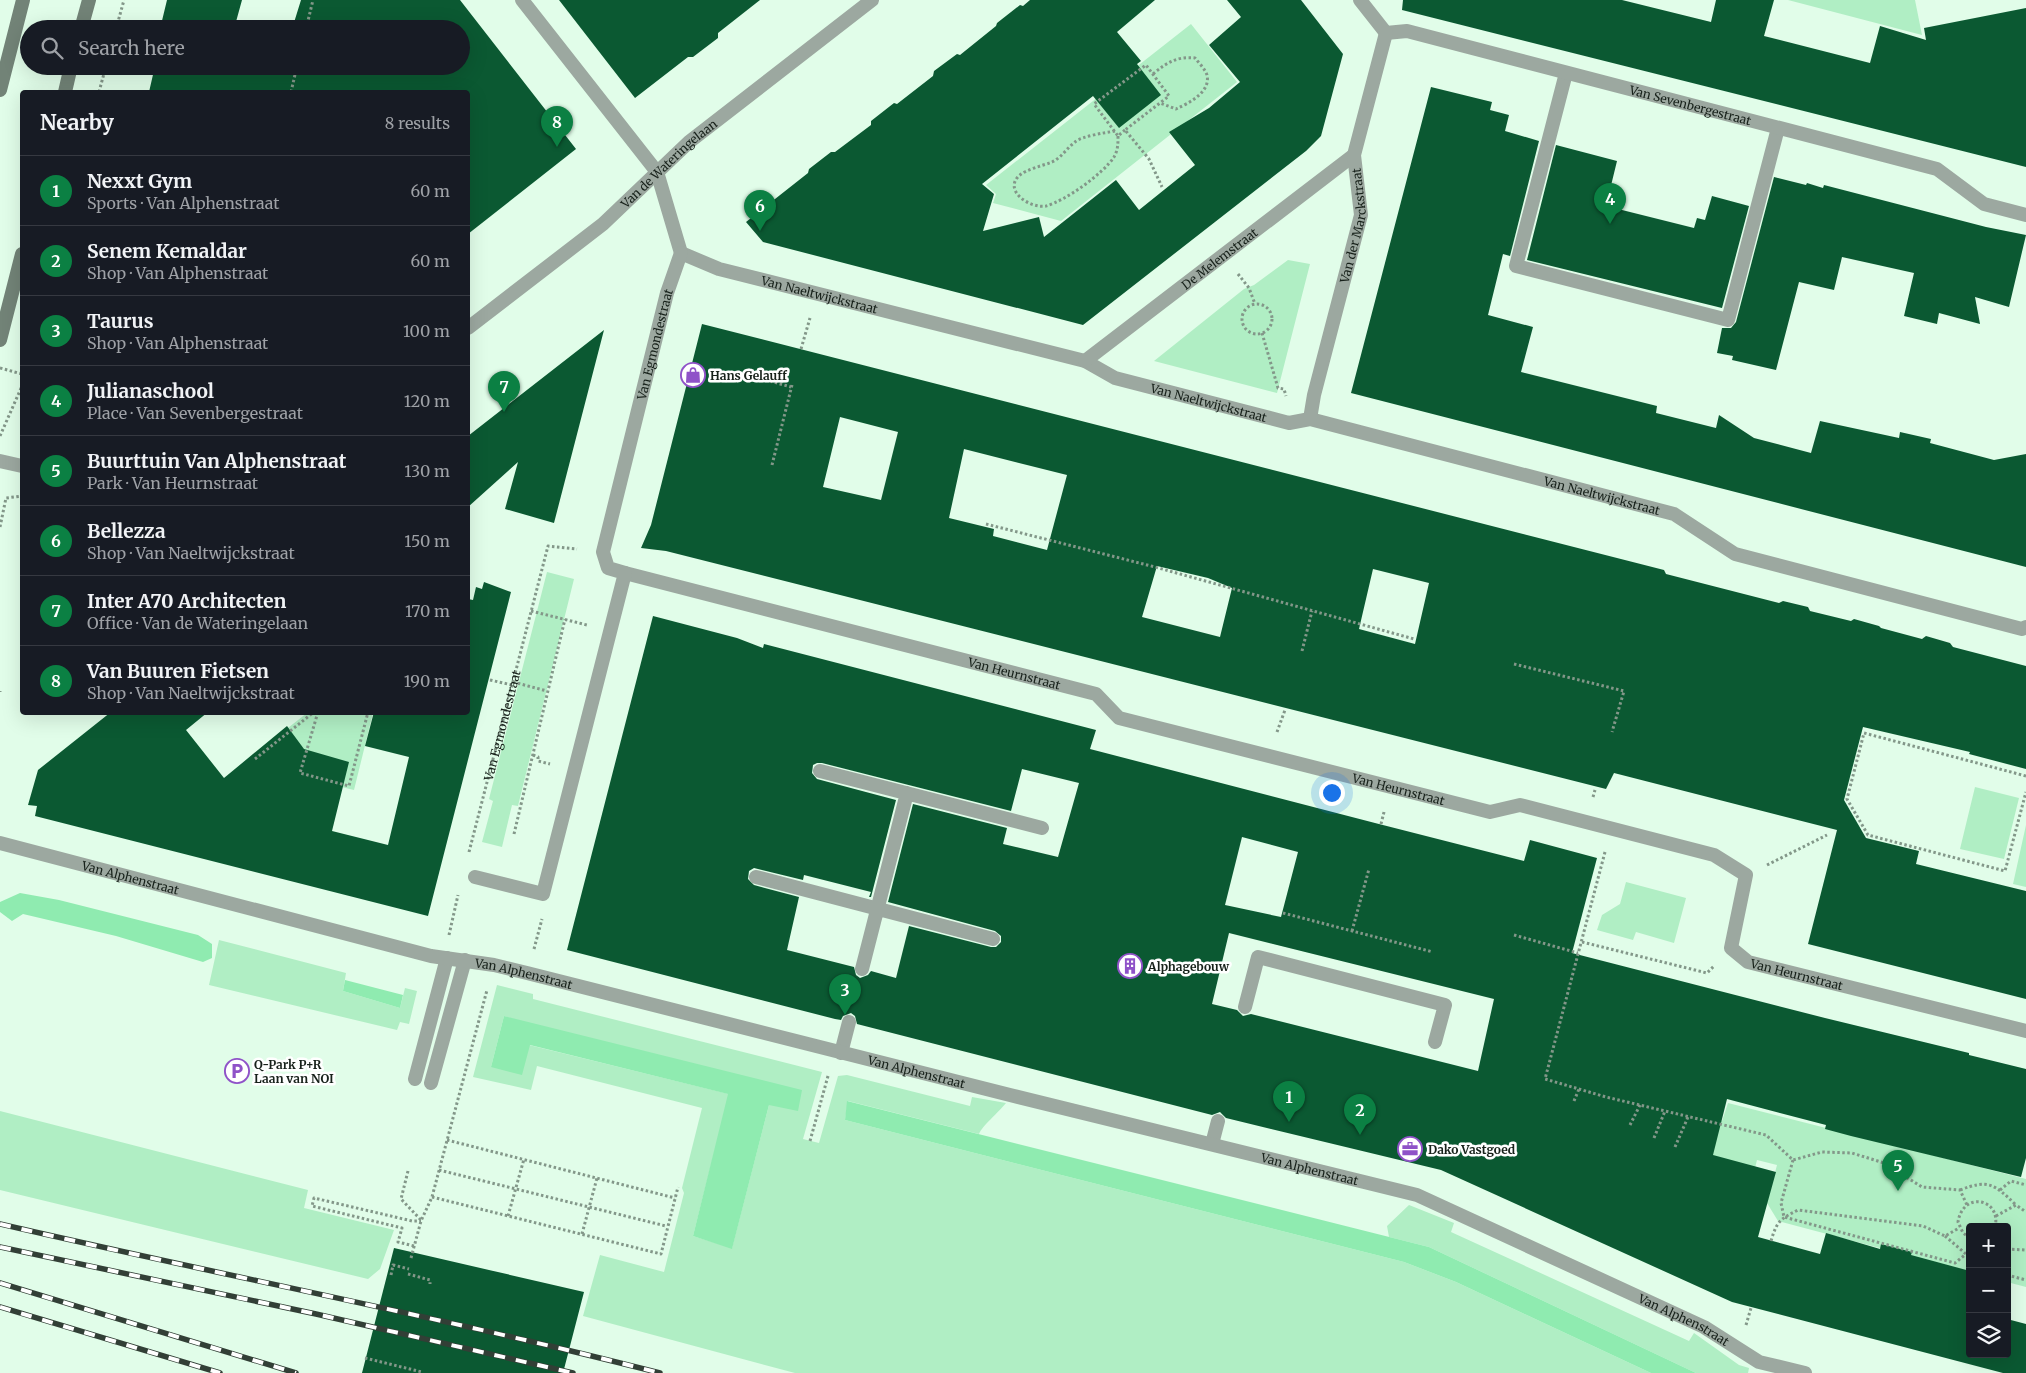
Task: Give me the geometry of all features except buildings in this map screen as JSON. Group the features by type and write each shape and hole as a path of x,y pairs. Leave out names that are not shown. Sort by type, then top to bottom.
{"main road":[{"path":"0,90 23,0"},
{"path":"83,20 89,0"},
{"path":"66,90 70,75"},
{"path":"0,340 20,262"}],"street":[{"path":"522,0 657,172 681,253"},
{"name":"Van de Wateringelaan","path":"470,326 603,224 689,142 872,0"},
{"path":"1360,0 1386,34"},
{"name":"Van Sevenbergestraat","path":"1386,34 1407,31 1937,169 1984,204 2026,215"},
{"name":"Van der Marckstraat","path":"1310,419 1314,395 1361,215 1354,155 1386,34"},
{"path":"1566,73 1516,266 1728,320 1778,128"},
{"name":"De Melemstraat","path":"1085,361 1354,155"},
{"name":"Van Naeltwijckstraat","path":"681,253 719,269 1085,361 1115,378 1288,423 1310,419 1674,514 1734,554 2022,629 2026,627"},
{"name":"Van Egmondestraat","path":"603,552 667,293 681,253"},
{"path":"0,461 20,466"},
{"path":"475,877 544,894 625,573 608,568 603,552"},
{"name":"Van Heurnstraat","path":"625,573 1096,694 1119,718 1138,723 1490,812 1520,805 1714,855 1746,876"},
{"path":"820,771 1042,828"},
{"path":"862,969 907,793"},
{"name":"Van Alphenstraat","path":"0,843 431,956 494,965 527,973 1417,1196 1704,1327 1760,1362 1805,1373"},
{"path":"1731,948 1746,876"},
{"path":"756,877 993,939"},
{"name":"Van Heurnstraat","path":"1731,948 1748,962 2026,1031"},
{"path":"1245,1007 1258,957 1445,1005 1436,1042"},
{"path":"415,1079 447,958"},
{"path":"431,1083 465,960"},
{"path":"838,1052 849,1022"},
{"path":"1212,1144 1218,1121"}],"path":[{"path":"118,20 124,0"},
{"path":"308,20 313,0"},
{"path":"1153,74 1167,63 1184,57 1195,58 1207,75 1206,85 1194,100 1176,109 1160,102"},
{"path":"1115,130 1076,140 1055,161 1020,175 1015,182 1015,189 1021,199 1033,206 1046,206 1069,196 1109,164 1118,147 1118,136 1115,130 1094,104 1146,65 1169,96 1118,136"},
{"path":"100,90 104,75"},
{"path":"291,90 295,75"},
{"path":"1125,130 1149,160 1162,187"},
{"path":"1223,255 1234,264 1236,271 1249,288 1255,304"},
{"path":"801,349 816,293"},
{"path":"1255,304 1265,306 1271,313 1272,323 1262,333 1252,333 1242,323 1243,313 1255,304"},
{"path":"1262,333 1278,388 1284,389 1285,395 1310,419"},
{"path":"0,368 20,373"},
{"path":"770,381 792,386 772,465"},
{"path":"0,437 20,391"},
{"path":"0,526 6,498 20,496"},
{"path":"986,524 1155,567 1414,638"},
{"name":"Van Egmondestraat","path":"468,856 548,546 603,552"},
{"path":"1302,651 1312,610"},
{"path":"531,611 611,631"},
{"path":"514,834 565,619"},
{"path":"1514,664 1624,691 1612,732"},
{"path":"490,680 548,691"},
{"path":"254,759 310,715"},
{"path":"317,715 300,773 349,786 367,715"},
{"path":"2026,776 1864,733 1847,800 1868,835 2005,871 2026,792"},
{"path":"1612,829 1545,1079 1640,1105 1766,1135 1793,1160"},
{"path":"1746,876 1827,835"},
{"path":"1352,931 1369,869"},
{"path":"447,958 450,924 459,891"},
{"path":"527,973 545,909 544,894"},
{"path":"1283,913 1433,952"},
{"path":"1514,936 1578,952"},
{"path":"1582,942 1707,973 1731,948"},
{"path":"411,1258 421,1221 432,1197 494,965"},
{"path":"810,1141 838,1052"},
{"path":"1574,1101 1579,1089"},
{"path":"1630,1126 1640,1105"},
{"path":"1654,1138 1665,1111"},
{"path":"1676,1147 1688,1117"},
{"path":"447,1140 675,1198"},
{"path":"1793,1160 1822,1152 1852,1153 1884,1163 1922,1186 1960,1190 1978,1183 1989,1185 2000,1190 2026,1212"},
{"path":"508,1216 524,1159"},
{"path":"1784,1217 1781,1204 1793,1160"},
{"path":"439,1170 666,1226"},
{"path":"408,1171 401,1199 421,1221"},
{"path":"582,1234 597,1178"},
{"path":"2000,1190 2011,1181 2026,1185"},
{"path":"432,1197 660,1254 678,1187"},
{"path":"1960,1190 1967,1205"},
{"path":"414,1246 398,1242 402,1228 312,1206 314,1198 412,1221 421,1221"},
{"path":"1966,1234 1959,1228 1959,1214 1972,1202 1984,1203 1993,1210 1996,1216 1995,1223"},
{"path":"1996,1216 2016,1205"},
{"path":"1771,1240 1776,1225 1784,1217 1798,1210 1923,1226 1945,1236 1966,1253"},
{"path":"1784,1217 1954,1263 1966,1256"},
{"path":"1945,1236 1959,1228"},
{"path":"2011,1250 2026,1250"},
{"path":"391,1275 393,1265 409,1269"},
{"path":"408,1274 430,1280 430,1284"},
{"path":"2011,1276 2026,1280"},
{"path":"365,1358 422,1372"}],"shaded area":[{"path":"1788,0 1915,0 1922,35"},
{"path":"1191,24 1237,82 1061,221 993,203 996,194 986,185"},
{"path":"1288,260 1310,264 1277,393 1154,361 1244,289 1254,285"},
{"path":"547,572 574,579 518,806 512,805 502,847 482,842 493,801 489,799"},
{"path":"304,715 373,715 354,790 243,763"},
{"path":"1975,787 2019,798 2004,859 1960,849"},
{"path":"2026,825 2026,887 2013,884"},
{"path":"1626,882 1686,898 1674,943 1636,932 1633,940 1597,930 1602,915 1620,904"},
{"path":"20,893 59,900 198,935 212,944 212,958 203,962 116,936 23,914 12,921 0,912 0,902"},
{"path":"219,940 346,973 343,991 400,1008 405,988 417,991 409,1024 400,1022 397,1030 209,985"},
{"path":"345,980 403,995 400,1008 343,991"},
{"path":"497,985 533,994 533,999 822,1072 803,1139 819,1143 838,1076 847,1075 970,1106 972,1097 1006,1103 979,1134 848,1101 845,1120 1404,1262 1456,1282 1651,1373 795,1373 583,1316 600,1255 664,1272 684,1193 682,1188 702,1108 537,1066 531,1090 473,1077","holes":["504,1016 769,1105 732,1248 693,1236 729,1094 529,1045 491,1067"]},
{"path":"504,1016 802,1090 798,1111 769,1105 732,1249 693,1236 728,1094 530,1045 522,1075 491,1067"},
{"path":"1560,1080 1722,1121 1728,1103 2026,1179 2026,1287 2011,1283 2011,1223 1966,1223 1966,1271 1778,1221 1767,1203 1777,1165 1757,1160 1752,1180"},
{"path":"847,1101 1429,1247 1696,1373 1651,1373 1456,1282 1404,1262 845,1120"},
{"path":"0,1111 308,1190 304,1208 394,1230 380,1269 368,1279 0,1190"},
{"path":"1409,1205 1454,1223 1451,1232 1689,1341 1694,1333 1739,1365 1749,1368 1748,1373 1696,1373 1429,1247 1389,1237 1387,1226"}],"railway":[{"path":"0,1224 496,1333 660,1373"},
{"path":"0,1247 316,1314 573,1373"},
{"path":"0,1283 296,1373"},
{"path":"0,1307 220,1373"}],"place":[{"name":"Van Buuren Fietsen","path":"557,147"},
{"name":"Julianaschool","path":"1610,224"},
{"name":"Bellezza","path":"760,231"},
{"name":"Hans Gelauff","path":"693,375"},
{"name":"Inter A70 Architecten","path":"504,412"},
{"name":"Alphagebouw","path":"1130,966"},
{"name":"Taurus","path":"845,1015"},
{"name":"Q-Park P+R Laan van NOI","path":"237,1071"},
{"name":"Nexxt Gym","path":"1289,1122"},
{"name":"Senem Kemaldar","path":"1360,1135"},
{"name":"Dako Vastgoed","path":"1410,1149"},
{"name":"Buurttuin Van Alphenstraat","path":"1898,1191"}]}
